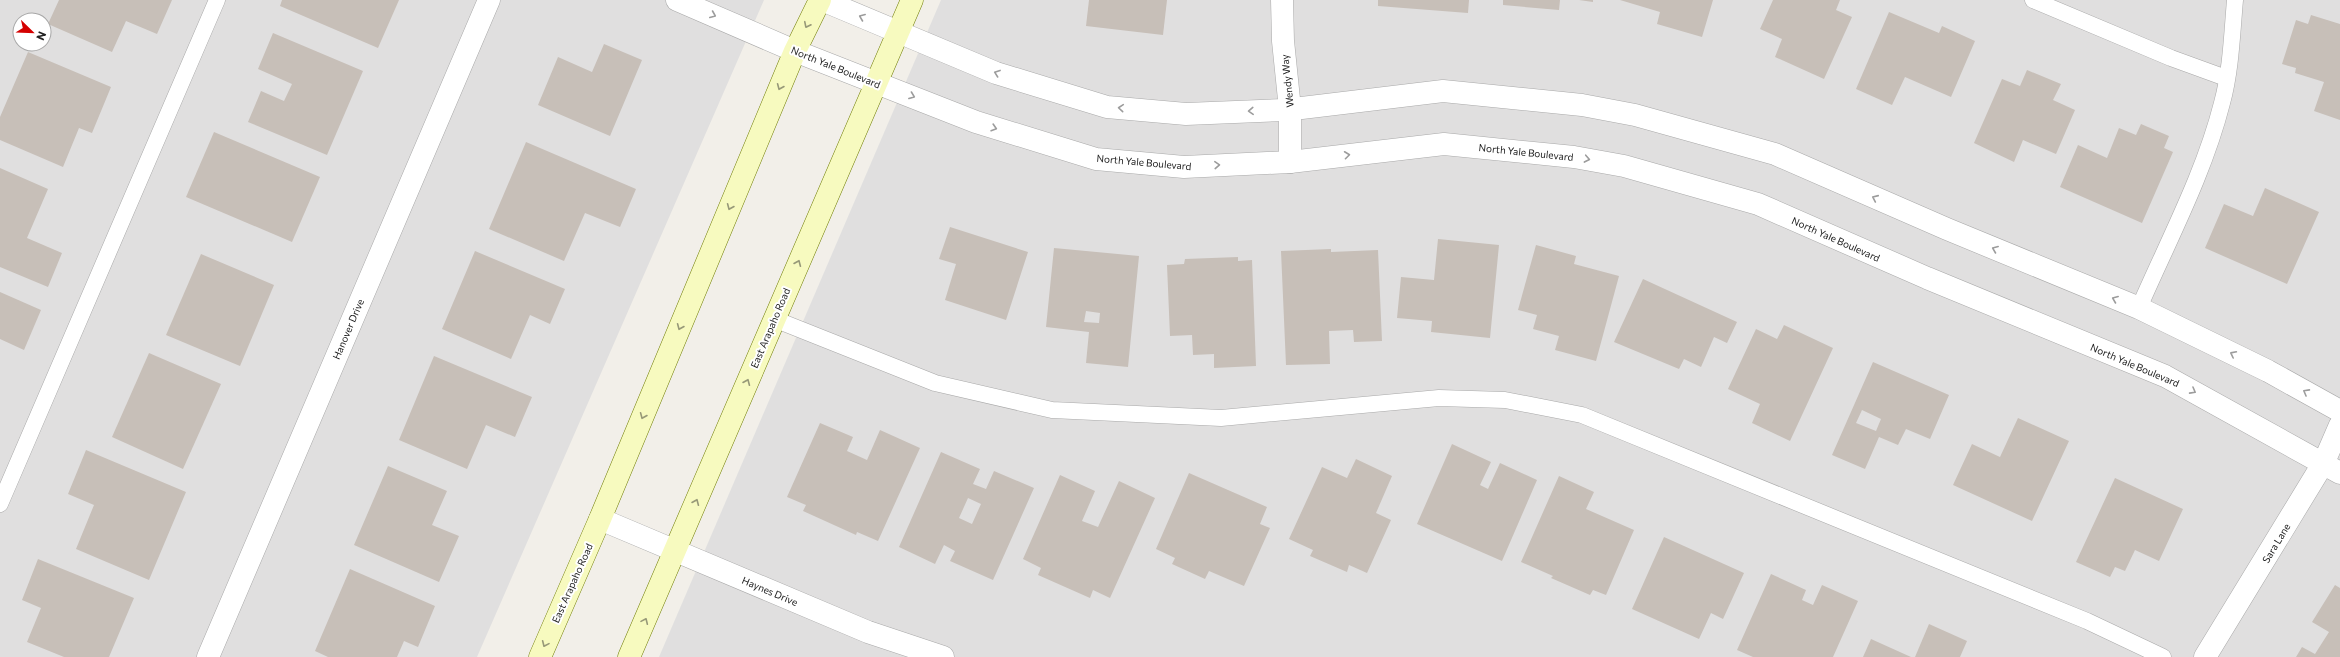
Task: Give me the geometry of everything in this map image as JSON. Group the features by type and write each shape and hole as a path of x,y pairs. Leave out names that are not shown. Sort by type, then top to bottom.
{"main road":[{"name":"East Arapaho Road","path":"540,657 600,519 795,51 821,0"},
{"name":"East Arapaho Road","path":"629,657 875,82 912,0"}],"street":[{"name":"Hanover Drive","path":"208,657 489,0"},
{"name":"North Yale Boulevard","path":"677,0 795,51 976,122 1096,159 1184,167 1290,162 1444,144 1574,157 1624,166 1758,204 1927,278 2166,376 2332,467"},
{"path":"821,0 996,73 1107,107 1186,114 1290,109 1443,92 1582,105 1635,114 1775,154 1947,229 2138,308 2268,371 2340,411"},
{"name":"Wendy Way","path":"1282,0 1283,41 1290,109 1290,162"},
{"name":"Sara Lane","path":"2204,657 2332,467 2340,425"},
{"name":"Haynes Drive","path":"600,519 868,632 943,657"}],"lane":[{"path":"0,504 217,0"},
{"path":"2033,0 2170,58 2226,78"},
{"path":"2138,308 2198,173 2222,102 2235,0"},
{"path":"774,319 935,383 1052,410 1221,418 1439,398 1505,400 1582,415 2080,618 2163,657"}],"shaded area":[{"path":"0,0 764,0 477,657 0,657"},
{"path":"941,0 2340,0 2340,657 659,657"}],"building":[{"path":"59,0 172,0 157,34 126,21 112,52 52,26 52,15"},
{"path":"282,0 399,0 378,48 280,6"},
{"path":"1089,0 1167,0 1163,35 1086,26"},
{"path":"1378,0 1469,0 1468,13 1378,6"},
{"path":"1503,0 1560,0 1559,10 1503,5"},
{"path":"1579,0 1593,0 1593,2"},
{"path":"1620,0 1713,0 1702,37 1657,24 1660,12"},
{"path":"1773,0 1840,0 1836,10 1852,17 1824,79 1775,57 1782,39 1760,29"},
{"path":"1889,12 1939,33 1942,26 1975,41 1951,97 1905,77 1892,105 1856,89"},
{"path":"2311,15 2340,24 2340,120 2314,111 2324,82 2295,73 2296,68 2282,64 2296,20 2308,24"},
{"path":"273,33 363,71 327,155 248,122 261,91 284,101 292,84 258,69"},
{"path":"604,44 642,60 610,136 538,105 558,57 592,72"},
{"path":"28,52 111,87 92,133 79,128 63,167 0,140 0,117"},
{"path":"2027,70 2061,84 2053,100 2075,110 2056,154 2023,140 2014,162 1974,143 2002,79 2020,86"},
{"path":"2141,124 2169,136 2164,148 2173,152 2142,223 2060,187 2078,145 2107,158 2119,128 2136,135"},
{"path":"214,132 320,177 292,242 186,197"},
{"path":"526,142 636,189 620,227 585,213 564,261 489,229"},
{"path":"0,168 48,189 27,238 62,253 48,287 0,267"},
{"path":"2265,188 2319,212 2287,284 2205,248 2224,204 2253,216"},
{"path":"950,227 1028,252 1006,320 945,300 956,264 939,259"},
{"path":"1438,239 1499,245 1490,338 1431,332 1432,321 1397,318 1401,277 1434,280"},
{"path":"1536,245 1576,256 1574,264 1619,276 1596,361 1555,350 1559,336 1533,329 1537,315 1518,310"},
{"path":"1054,248 1139,256 1128,367 1086,363 1089,332 1046,327","holes":["1086,311 1100,313 1099,323 1084,322"]},
{"path":"1331,249 1331,252 1378,250 1382,341 1354,342 1353,330 1329,331 1330,364 1286,365 1281,251"},
{"path":"475,251 565,289 550,324 530,315 511,359 442,329"},
{"path":"201,254 274,285 240,366 166,335"},
{"path":"1238,257 1238,261 1252,260 1256,366 1214,368 1214,354 1193,355 1192,335 1170,336 1167,265 1184,264 1185,259"},
{"path":"1643,279 1737,322 1727,343 1714,337 1701,367 1684,359 1679,369 1614,342"},
{"path":"0,292 41,310 24,350 0,339"},
{"path":"1784,325 1833,348 1790,441 1752,423 1760,404 1728,389 1756,329 1777,339"},
{"path":"149,353 221,384 183,469 112,437"},
{"path":"434,356 532,397 515,437 486,425 467,469 399,440"},
{"path":"1873,362 1949,395 1930,439 1906,429 1898,445 1879,437 1865,469 1832,455","holes":["1862,410 1881,419 1876,431 1856,423"]},
{"path":"2018,418 2069,441 2032,521 1953,485 1972,444 2000,457"},
{"path":"820,423 853,437 847,451 867,460 880,430 920,448 878,541 857,532 856,535 803,511 806,505 787,497"},
{"path":"1452,444 1491,462 1480,485 1488,489 1500,463 1537,480 1502,561 1417,524"},
{"path":"86,450 186,492 149,580 76,549 94,505 68,494"},
{"path":"941,452 980,469 973,484 986,489 994,471 1034,488 993,580 950,561 955,551 944,545 935,564 899,547","holes":["968,498 981,504 972,524 959,518"]},
{"path":"1356,459 1392,476 1376,513 1391,520 1367,573 1349,565 1347,572 1310,556 1313,550 1289,539 1322,467 1347,478"},
{"path":"388,466 447,491 432,525 459,536 439,582 354,545"},
{"path":"1189,473 1267,507 1260,524 1270,528 1244,586 1209,571 1205,579 1172,564 1175,558 1156,549"},
{"path":"1060,475 1095,491 1082,521 1098,527 1119,481 1155,498 1110,598 1093,590 1090,598 1038,575 1041,568 1023,559"},
{"path":"1559,476 1594,492 1586,509 1634,530 1606,595 1593,590 1590,595 1551,578 1553,576 1521,562"},
{"path":"2115,478 2183,509 2159,561 2135,550 2125,571 2115,567 2110,577 2076,562"},
{"path":"1664,537 1744,573 1723,619 1711,613 1699,639 1632,609"},
{"path":"38,559 134,598 109,657 64,657 27,642 41,608 22,600"},
{"path":"350,569 435,606 418,647 404,641 397,657 328,657 315,651"},
{"path":"1771,574 1806,590 1802,600 1813,605 1822,585 1858,601 1833,657 1753,657 1737,650"},
{"path":"2335,585 2340,588 2340,657 2296,657 2302,647 2315,654 2329,632 2312,622"},
{"path":"1929,624 1967,641 1960,657 1915,657"},
{"path":"1871,639 1911,657 1863,657"}]}
